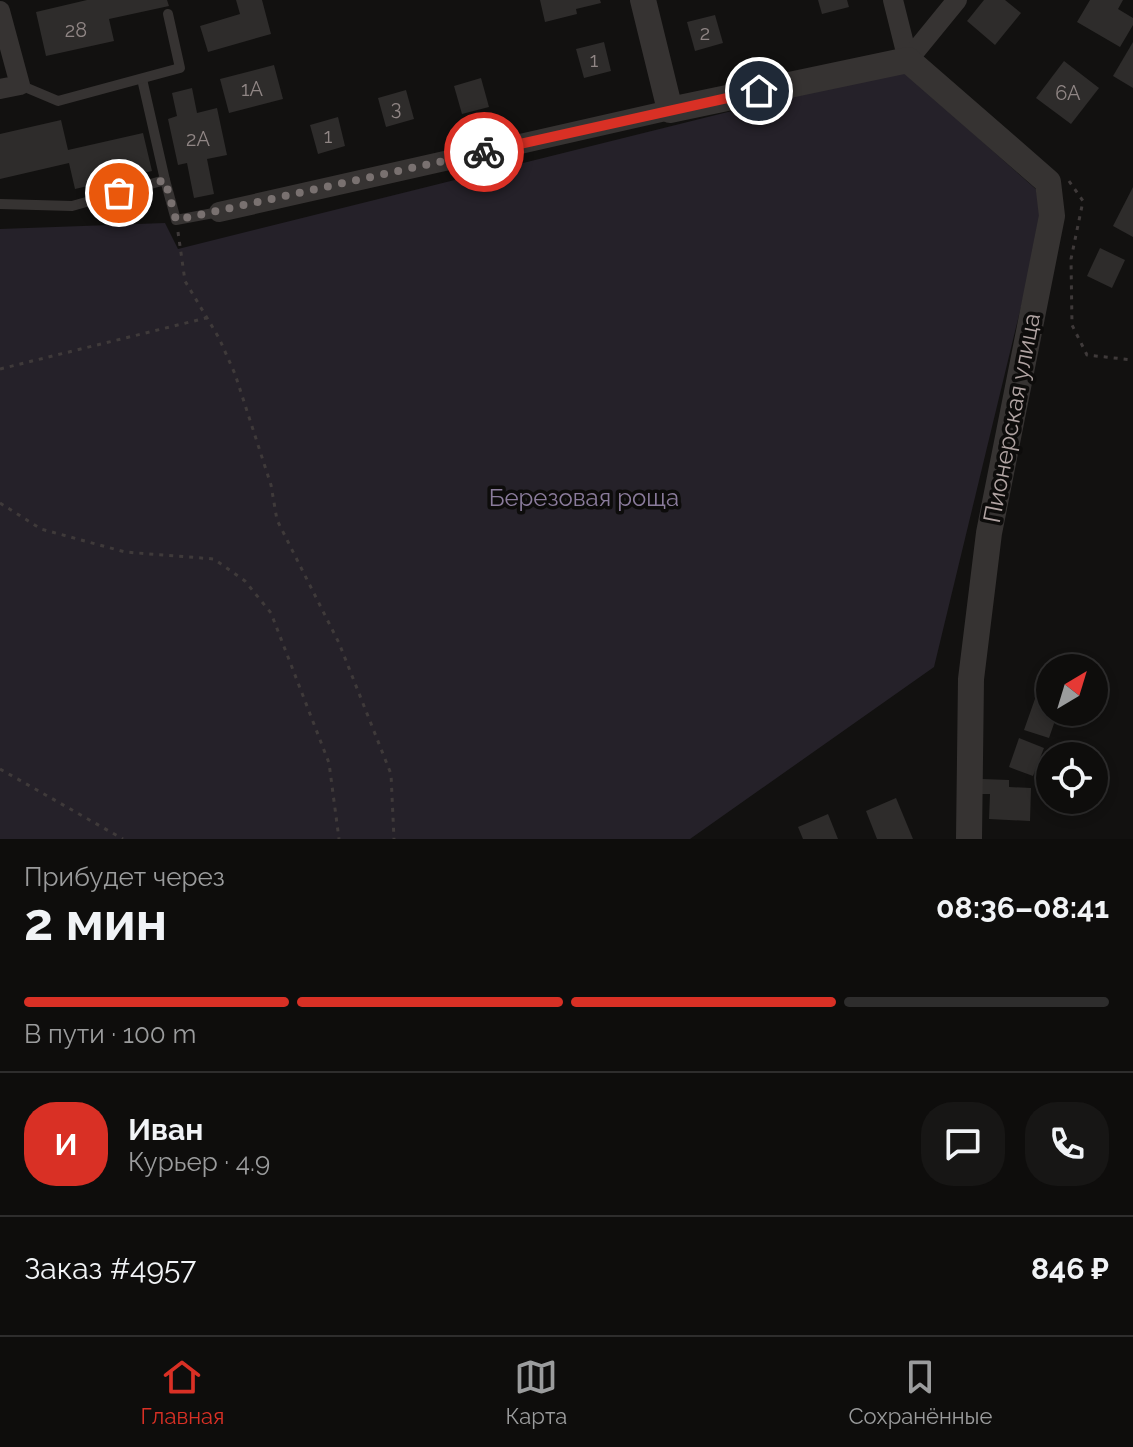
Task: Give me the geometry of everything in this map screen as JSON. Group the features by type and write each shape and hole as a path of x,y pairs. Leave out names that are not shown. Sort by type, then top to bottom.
{"street":[{"path":"643,0 670,110"},
{"path":"893,0 908,60 1048,182"},
{"path":"219,212 670,110 908,60 957,0"},
{"path":"0,11 10,87"},
{"name":"Пионерская улица","path":"969,839 971,679 992,518 1052,216 1048,182"}],"lane":[{"path":"10,87 58,101 180,68 168,14"},
{"path":"142,79 176,220 219,212"},
{"path":"0,204 72,206 165,180"}],"path":[{"path":"1048,182 1059,177 1074,183 1083,201 1071,259 1072,325 1087,355 1133,360"},
{"path":"176,220 185,281 235,374 288,547 339,643 391,774 394,839"},
{"path":"0,369 207,318"},
{"path":"0,503 41,529 125,552 214,559 245,581 271,613 329,763 339,839"},
{"path":"0,769 123,839"}],"green space":[{"name":"Березовая роща","path":"901,69 1047,199 934,667 690,839 0,839 0,229 165,223 178,249"}],"building":[{"path":"87,0 167,0 169,6 109,19 114,41 46,56 36,12"},
{"path":"236,0 262,0 271,34 208,52 200,26 240,14"},
{"path":"540,0 600,0 601,3 576,9 577,14 545,22"},
{"path":"818,0 847,0 849,7 822,14"},
{"path":"984,0 1005,0 1021,13 995,45 967,21"},
{"path":"1090,0 1123,0 1118,9 1133,18 1133,25 1120,47 1077,22"},
{"path":"715,15 723,43 695,51 687,22"},
{"path":"604,42 611,71 584,78 576,49"},
{"path":"1133,42 1133,88 1113,76"},
{"path":"1064,61 1099,88 1071,124 1036,98"},
{"path":"274,65 283,99 229,113 220,79"},
{"path":"481,78 489,107 462,114 454,86"},
{"path":"192,88 197,113 217,108 227,155 207,159 214,194 194,198 187,163 178,165 168,119 177,116 172,93"},
{"path":"406,90 414,119 386,127 378,98"},
{"path":"338,117 345,146 318,154 310,125"},
{"path":"61,120 68,150 143,133 152,171 75,189 69,163 0,179 0,134"},
{"path":"1133,187 1133,237 1113,226"},
{"path":"1100,248 1125,260 1112,288 1087,276"},
{"path":"1036,696 1036,726 1053,726 1049,738 1024,730"},
{"path":"1019,738 1036,745 1033,776 1009,767"},
{"path":"982,779 1009,780 1009,787 1031,788 1030,821 989,819 990,794 982,794"},
{"path":"896,798 913,839 877,839 866,811"},
{"path":"828,814 838,839 803,839 798,827"}],"way so far":[{"path":"119,193 165,180 176,220 484,152"}],"route":[{"path":"484,152 759,91"}]}
